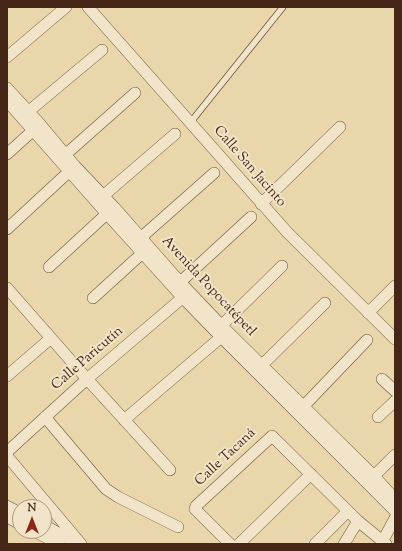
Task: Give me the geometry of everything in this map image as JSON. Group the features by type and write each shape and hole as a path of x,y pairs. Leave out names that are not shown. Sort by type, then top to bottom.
{"street":[{"name":"Calle San Jacinto","path":"88,7 261,204 287,232 395,339"},
{"path":"7,57 66,8"},
{"path":"29,112 102,50"},
{"name":"Avenida Popocatépetl","path":"7,88 29,112 37,127 72,169 221,332 371,480 395,499"},
{"path":"66,155 135,93"},
{"name":"Avenida Popocatépetl","path":"7,101 66,155 72,169 103,196 110,210"},
{"path":"7,154 37,127"},
{"path":"261,204 340,127"},
{"path":"103,196 175,134"},
{"path":"7,229 72,169"},
{"path":"138,240 214,174"},
{"path":"49,267 110,210"},
{"path":"177,285 251,217"},
{"path":"92,298 146,250"},
{"path":"124,420 221,332 282,266"},
{"path":"368,313 395,286"},
{"path":"7,288 11,300 51,338 170,470"},
{"name":"Calle Paricutín","path":"7,452 87,379 187,294"},
{"path":"259,368 325,302"},
{"path":"7,376 51,338"},
{"path":"300,410 367,340"},
{"path":"382,379 395,391"},
{"path":"378,416 395,401"},
{"path":"45,416 106,489 118,497 178,527"},
{"name":"Calle Tacaná","path":"230,544 195,509 196,506 272,436 358,521 385,543"},
{"path":"371,480 395,455"},
{"path":"7,456 80,544"},
{"path":"239,544 311,474"},
{"name":"Avenida Popocatépetl","path":"371,480 395,511"},
{"path":"315,544 348,511"},
{"path":"385,543 395,518"},
{"path":"344,544 358,521"},
{"path":"52,530 80,544"},
{"path":"385,543 395,534"},
{"path":"49,539 59,544"}],"lane":[{"path":"190,123 283,7"}]}
